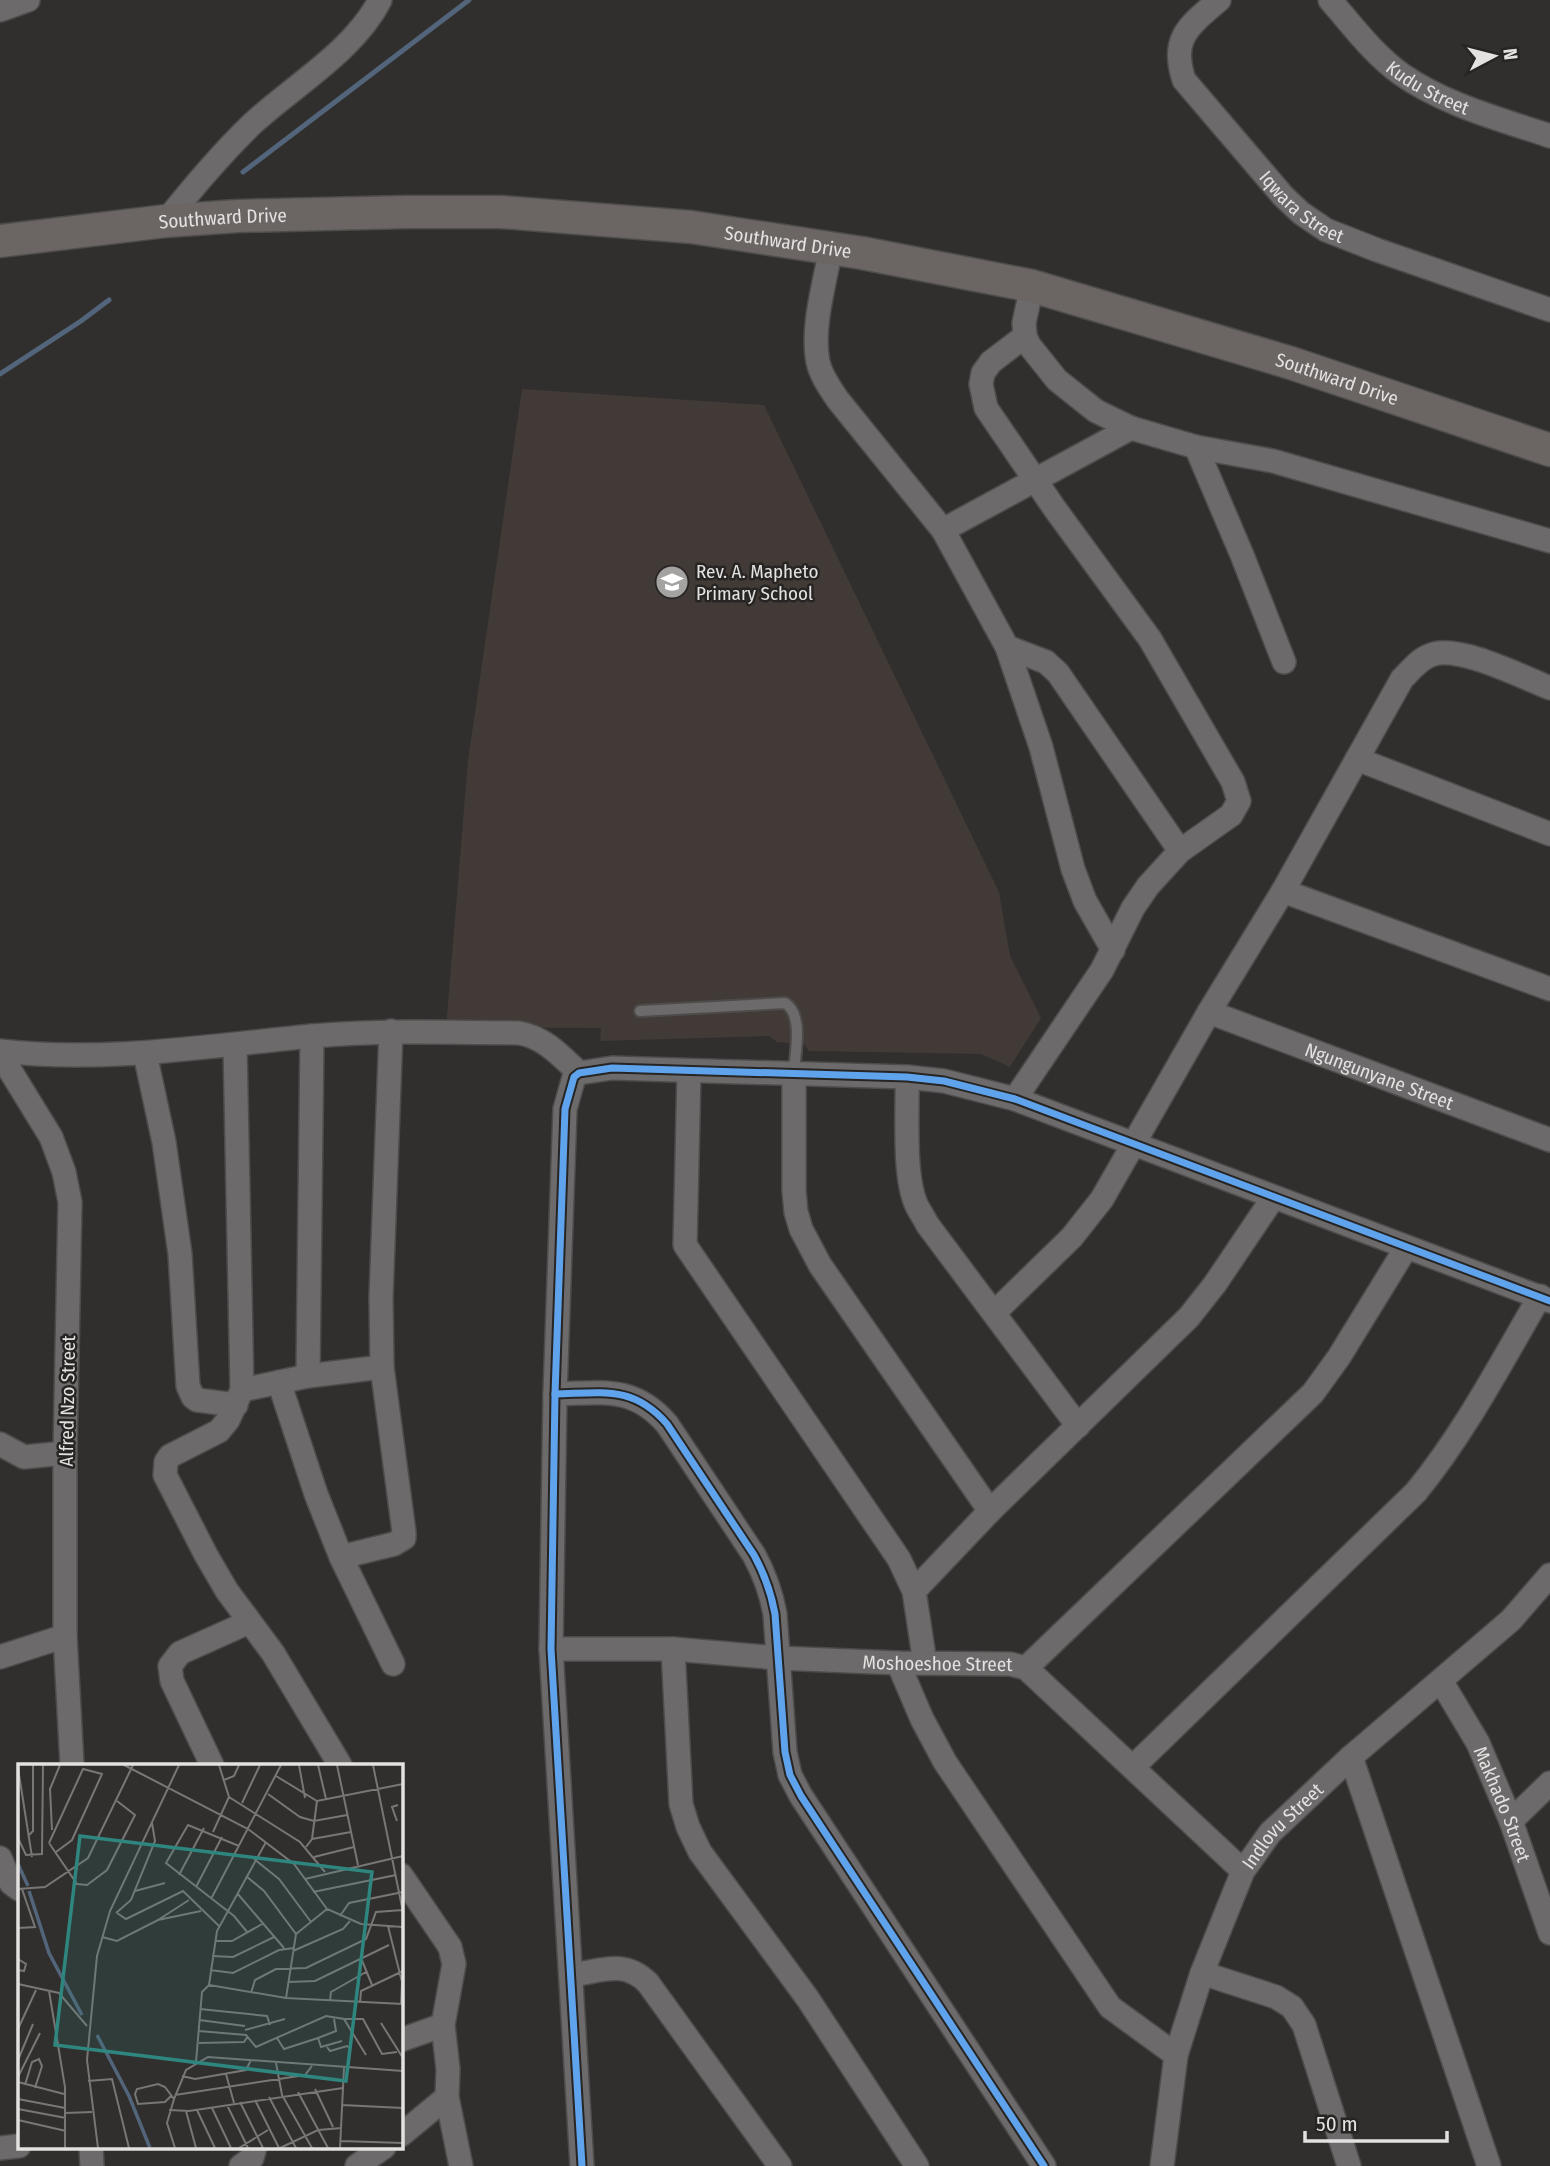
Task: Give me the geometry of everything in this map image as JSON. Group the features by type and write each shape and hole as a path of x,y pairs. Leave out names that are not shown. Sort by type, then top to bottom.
{"main road":[{"name":"Southward Drive","path":"0,241 166,221 262,215 501,212 691,227 831,248 1032,286 1291,363 1550,450"}],"street":[{"path":"0,9 28,0"},
{"path":"166,221 196,183 246,131 359,32 380,0"},
{"name":"Iqwara Street","path":"1219,0 1195,21 1178,48 1184,80 1283,196 1301,213 1325,230 1550,310"},
{"name":"Kudu Street","path":"1330,0 1373,48 1400,73 1431,92 1469,108 1550,136"},
{"path":"831,248 818,326 818,363 838,400 943,530 1007,647 1041,747 1073,869 1085,901 1113,950"},
{"path":"1032,286 1024,323 1025,336 1040,361 1057,380 1096,411 1131,428 1196,447 1273,461 1550,541"},
{"path":"1015,1099 1087,995 1133,908 1148,886 1180,851 1231,815 1239,801 1238,792 1150,639 992,419 982,397 983,373 991,362 1025,336"},
{"path":"943,530 1131,428"},
{"path":"1196,447 1284,662"},
{"path":"1007,647 1046,662 1058,673 1180,851"},
{"path":"994,1313 1088,1218 1109,1188 1209,1012 1283,891 1402,679 1430,655 1451,652 1550,688"},
{"path":"1357,759 1550,834"},
{"path":"1283,891 1550,989"},
{"name":"Ngungunyane Street","path":"1209,1012 1550,1140"},
{"path":"341,1558 394,1544 404,1538 382,1367 381,1297 391,1031"},
{"path":"0,1053 72,1057 145,1054 313,1036 391,1031 531,1035 555,1051 579,1073"},
{"path":"308,1376 313,1036"},
{"path":"234,1045 239,1397 219,1431 170,1456 164,1468 167,1482 205,1555 249,1622 274,1653 339,1764"},
{"name":"Alfred Nzo Street","path":"0,1053 51,1137 64,1172 70,1202 65,1636 72,1764"},
{"path":"145,1054 164,1142 180,1254 188,1386 193,1397 197,1400 239,1397 279,1382 382,1367"},
{"path":"582,2166 551,1649 555,1394 565,1109 570,1087 579,1073 612,1068 794,1072 907,1077 981,1089 1015,1099 1545,1299 1445,1456 1416,1492 1133,1767"},
{"path":"689,1071 685,1245 899,1559 914,1591 925,1663"},
{"path":"794,1072 794,1191 801,1229 820,1265 990,1511"},
{"path":"907,1077 911,1185 916,1204 927,1224 1078,1426"},
{"path":"914,1591 990,1511 1189,1317 1215,1284 1273,1198"},
{"path":"1026,1668 1313,1393 1339,1357 1406,1248"},
{"path":"279,1382 316,1494 341,1558 393,1664"},
{"path":"555,1394 608,1393 631,1396 650,1406 667,1424 764,1573 773,1604 785,1752 790,1775 801,1796 1044,2166"},
{"path":"0,1444 23,1457 65,1454"},
{"name":"Indlovu Street","path":"1162,2166 1176,2055 1202,1973 1243,1871 1270,1833 1351,1757 1511,1620 1550,1575"},
{"path":"212,1764 172,1681 170,1666 180,1653 249,1622"},
{"path":"0,1657 65,1636"},
{"name":"Moshoeshoe Street","path":"551,1649 673,1649 778,1658 1010,1664 1026,1668 1243,1871"},
{"path":"673,1649 678,1776 681,1804 688,1827 700,1852 808,1999 913,2165"},
{"path":"898,1663 922,1719 945,1762 1110,2007 1176,2055"},
{"name":"Makhado Street","path":"1441,1681 1478,1743 1511,1821 1550,1933"},
{"path":"1351,1757 1489,2166"},
{"path":"1511,1821 1550,1783"},
{"path":"0,1858 11,1882 18,1888"},
{"path":"402,1876 450,1947 454,1964 443,2025 448,2068 447,2097 461,2166"},
{"path":"572,1975 624,1968 638,1973 780,2166"},
{"path":"1202,1973 1276,1997 1292,2007 1304,2025 1349,2166"},
{"path":"402,2040 443,2025"},
{"path":"402,2134 447,2097"},
{"path":"0,2148 18,2146"},
{"path":"91,2148 92,2166"},
{"path":"241,2166 252,2158 255,2148"},
{"path":"357,2166 383,2148"}],"lane":[{"path":"640,1011 785,1003 791,1007 795,1017 794,1072"}],"shaded area":[{"name":"Rev. A. Mapheto Primary School","path":"522,389 764,405 999,892 1010,956 1041,1018 1010,1067 981,1054 809,1051 804,1044 777,1042 769,1036 600,1041 601,1028 446,1027 468,760"}],"waterway":[{"path":"243,172 469,0"},
{"path":"0,374 109,300"}],"cycle path":[{"path":"582,2166 551,1649 555,1394 565,1109 574,1077 579,1073 612,1068 907,1077 944,1081 1015,1099 1550,1301"},
{"path":"555,1394 616,1394 629,1397 654,1411 667,1424 754,1555 772,1598 775,1614 785,1752 790,1775 801,1796 1044,2166"}],"place":[{"name":"Rev. A. Mapheto Primary School","path":"672,582"}]}
